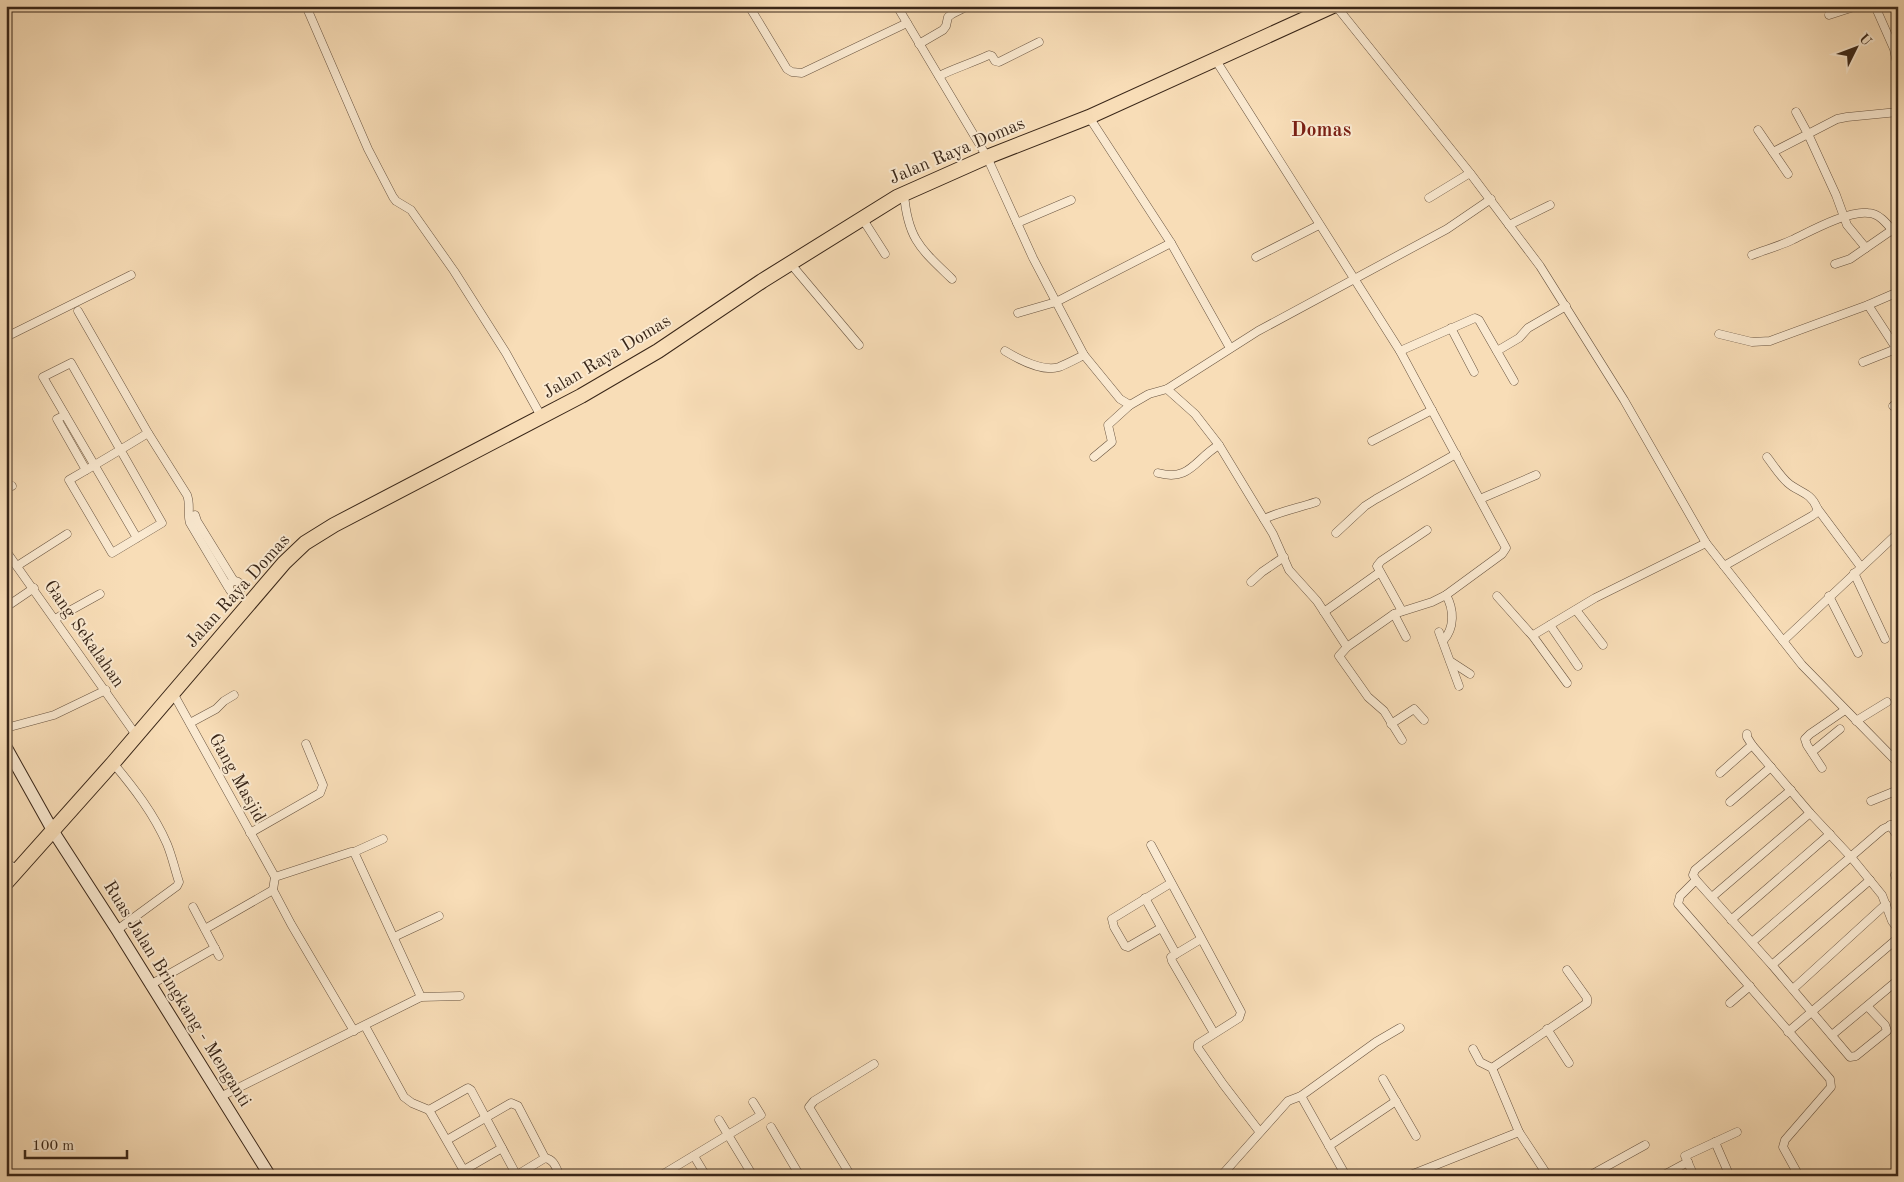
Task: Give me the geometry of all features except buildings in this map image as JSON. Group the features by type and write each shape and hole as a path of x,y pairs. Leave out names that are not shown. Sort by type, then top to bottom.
{"highway":[{"name":"Jalan Raya Domas","path":"6,883 12,867 53,832 284,562 322,532 542,418 658,350 790,263 904,194 987,156 1089,117 1335,6"}],"main road":[{"name":"Ruas Jalan Bringkang - Menganti","path":"6,747 53,832 118,930 220,1098 270,1176"}],"street":[{"path":"306,6 368,149 393,197 411,210 454,271 506,353 542,418"},
{"path":"749,6 787,68 796,73 802,73 907,23"},
{"path":"897,6 987,156 1017,223 1084,355 1120,399 1130,405"},
{"path":"919,44 943,30 948,17 968,6"},
{"path":"1335,6 1491,199 1540,266 1624,400 1706,543 1802,665 1898,763"},
{"path":"1829,15 1856,6"},
{"path":"1875,6 1894,49 1898,68"},
{"path":"939,76 958,66 975,62 989,55 999,62 1039,42"},
{"path":"1215,59 1400,351 1506,548 1502,554 1446,595 1432,602 1394,614 1347,647 1339,656 1368,697 1384,712 1402,740"},
{"path":"1796,112 1808,134 1847,225 1866,248"},
{"path":"1773,152 1837,119 1898,112"},
{"path":"1089,117 1171,243 1230,348"},
{"path":"1758,130 1788,174"},
{"path":"1429,198 1470,173"},
{"path":"904,194 906,216 910,230 919,246 952,279"},
{"path":"1094,457 1111,444 1112,440 1108,425 1130,405 1149,394 1167,389 1230,348 1447,229 1491,199"},
{"path":"1017,223 1071,200"},
{"path":"1510,225 1550,205"},
{"path":"1752,255 1845,218 1869,212 1883,220 1898,237"},
{"path":"862,218 885,254"},
{"path":"1256,257 1319,225"},
{"path":"1835,264 1850,259 1892,230"},
{"path":"1018,314 1056,302 1171,243"},
{"path":"790,263 859,345"},
{"path":"6,337 131,275"},
{"path":"1719,334 1752,342 1770,341 1868,306 1898,292"},
{"path":"1497,351 1518,338 1528,328 1566,306"},
{"path":"1863,362 1897,350 1868,306"},
{"path":"78,311 148,433 187,495 190,523 228,587 232,592 239,591"},
{"path":"1400,351 1475,318 1479,320 1514,381"},
{"path":"1451,328 1474,372"},
{"path":"1005,351 1016,358 1032,364 1054,368 1084,355"},
{"path":"137,538 94,465 44,378 70,363 120,450 162,523 137,538 112,553 69,480 94,465 120,450 148,433"},
{"path":"1167,389 1195,414 1219,446 1264,519 1291,573 1317,601 1347,647"},
{"path":"1372,441 1432,410"},
{"path":"65,415 57,419 86,470"},
{"path":"1158,473 1169,476 1186,472 1208,452 1219,446"},
{"path":"1336,533 1365,506 1456,454"},
{"path":"1767,458 1788,483 1805,492 1861,567"},
{"path":"1480,499 1536,474"},
{"path":"1264,519 1280,512 1291,511 1316,502"},
{"path":"1724,566 1812,516 1816,513 1817,508"},
{"path":"195,515 234,581 240,583 239,591 247,605"},
{"path":"1402,611 1377,566 1381,561 1427,530"},
{"path":"17,566 67,534"},
{"path":"1783,641 1829,596 1897,535"},
{"path":"1532,635 1595,598 1706,543"},
{"name":"Gang Sekalahan","path":"6,551 56,619 136,735"},
{"path":"1251,582 1284,557"},
{"path":"1324,612 1380,572"},
{"path":"1854,574 1885,639"},
{"path":"228,587 234,581"},
{"path":"9,605 34,588"},
{"path":"56,619 100,594"},
{"path":"1443,641 1450,630 1453,613 1451,603 1446,595"},
{"path":"1498,596 1532,635 1567,683"},
{"path":"1829,596 1858,652"},
{"path":"1576,610 1604,645"},
{"path":"1394,614 1406,637"},
{"path":"1550,625 1578,666"},
{"path":"1439,632 1459,686"},
{"path":"1450,661 1470,674"},
{"path":"6,728 54,715 106,690"},
{"name":"Gang Masjid","path":"172,693 275,877"},
{"path":"190,723 216,709 224,700 234,695"},
{"path":"1856,721 1887,702"},
{"path":"1391,724 1414,709 1424,720"},
{"path":"1822,768 1806,739 1810,734 1845,710"},
{"path":"1812,752 1840,729"},
{"path":"1747,734 1752,745 1882,895 1892,921 1898,929"},
{"path":"250,833 320,793 323,785 306,744"},
{"path":"1720,773 1752,745"},
{"path":"113,763 136,790 153,817 168,845 179,882 177,886 118,930"},
{"path":"1730,802 1771,767"},
{"path":"1791,790 1695,870 1694,876 1850,1056 1856,1056 1887,1031 1885,1025 1868,1007"},
{"path":"1871,801 1898,790"},
{"path":"1712,897 1810,812"},
{"path":"1752,942 1883,829 1894,824 1898,837"},
{"path":"1731,920 1830,834"},
{"path":"354,1031 273,890 275,877 354,852 383,839"},
{"path":"1151,845 1201,940 1242,1012 1239,1018 1198,1044 1198,1048 1259,1131"},
{"path":"354,852 421,997"},
{"path":"1898,871 1894,875 1898,884"},
{"path":"1696,880 1680,896 1678,904 1830,1079 1832,1084 1809,1114 1785,1140 1783,1147 1799,1176"},
{"path":"1772,965 1870,880"},
{"path":"1161,928 1128,947 1125,946 1114,927 1112,919 1171,883"},
{"path":"205,929 273,890"},
{"path":"1145,898 1176,954"},
{"path":"1793,989 1886,904"},
{"path":"193,907 219,956"},
{"path":"394,937 440,916"},
{"path":"1788,1032 1898,938"},
{"path":"1201,940 1171,957 1214,1033"},
{"path":"150,984 215,948"},
{"path":"1492,1068 1587,1004 1588,1001 1567,970"},
{"path":"1832,1035 1868,1007 1898,980"},
{"path":"1730,1003 1750,986"},
{"path":"220,1098 421,997 460,996"},
{"path":"365,1026 404,1097 412,1103 429,1110 466,1173 502,1148"},
{"path":"1221,1176 1259,1131 1288,1101 1293,1097 1300,1096 1400,1028"},
{"path":"1548,1029 1569,1063"},
{"path":"1474,1049 1480,1062 1492,1068 1519,1132 1548,1176"},
{"path":"851,1176 809,1107 814,1101 874,1064"},
{"path":"1383,1079 1416,1136"},
{"path":"429,1110 468,1088 471,1090 517,1175 545,1158 549,1158 553,1161 560,1176"},
{"path":"1300,1096 1346,1176"},
{"path":"1329,1146 1396,1101"},
{"path":"660,1176 761,1115 753,1102"},
{"path":"447,1140 511,1103 518,1106 545,1158"},
{"path":"719,1120 753,1176"},
{"path":"770,1127 800,1176"},
{"path":"1408,1176 1519,1132"},
{"path":"1694,1176 1685,1156 1737,1132"},
{"path":"1715,1142 1728,1172"},
{"path":"1589,1176 1645,1145"},
{"path":"694,1156 706,1176"},
{"path":"1662,1176 1688,1162"}],"district":[{"name":"Domas","path":"1321,131"}]}
